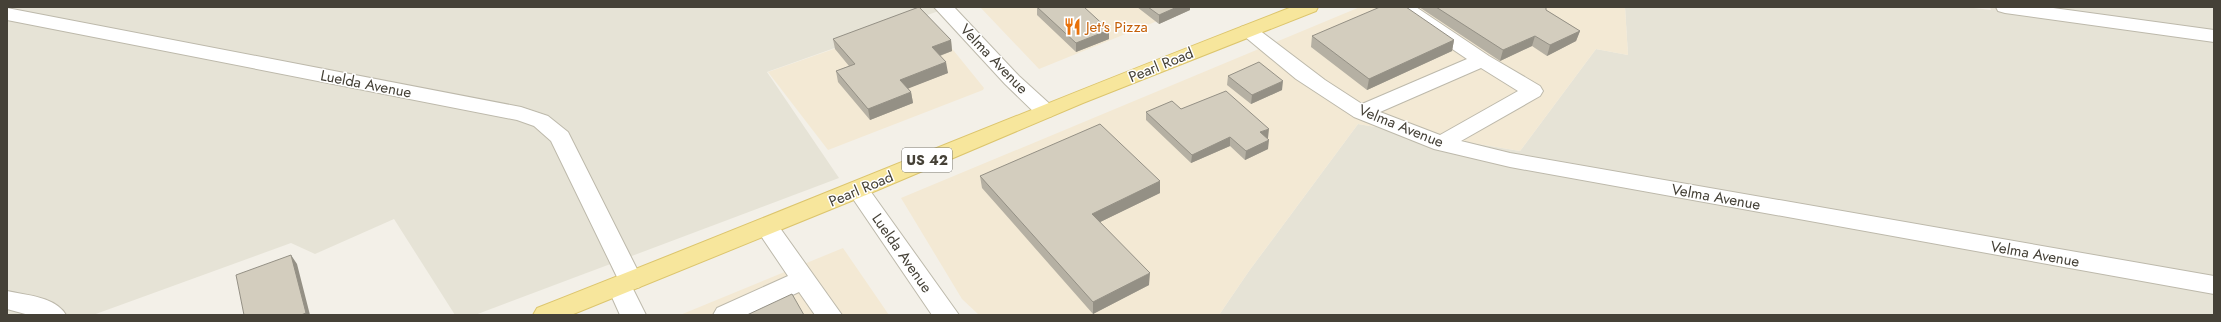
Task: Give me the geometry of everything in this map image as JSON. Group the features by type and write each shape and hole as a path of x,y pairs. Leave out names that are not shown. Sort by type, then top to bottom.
{"main road":[{"name":"Pearl Road","path":"546,315 858,190 1045,111 1309,7"}],"street":[{"name":"Velma Avenue","path":"943,7 1012,80 1045,111"},
{"path":"1403,7 1482,60 1533,91 1462,130 1442,144"},
{"path":"2005,7 2214,36"},
{"name":"Luelda Avenue","path":"7,14 521,114 541,121 560,137 625,284 633,315"},
{"name":"Velma Avenue","path":"1248,31 1332,94 1361,112 1442,144 1510,160 2214,286"},
{"path":"1361,112 1482,60"},
{"name":"Luelda Avenue","path":"858,190 946,315"},
{"path":"726,315 816,301 767,226"},
{"path":"7,300 43,309 53,315"}],"shaded area":[{"path":"7,7 950,7 767,72 839,178 475,315 455,315 394,219 315,254 291,243 93,315 7,315"},
{"path":"980,7 1192,7 1039,69"},
{"path":"1360,7 1625,7 1628,55 1596,49 1520,151 1358,124 1249,271 1219,315 979,315 962,299 901,198"},
{"path":"1625,7 1965,7 1991,10 1990,7 2214,7 2214,315 1219,315 1249,271 1358,124 1520,151 1596,49 1628,55"},
{"path":"922,18 954,51 984,88 983,90 828,150 768,72"},
{"path":"843,248 889,315 680,315"}],"building":[{"path":"919,7 951,40 932,47 946,62 900,80 911,92 868,109 836,71 855,64 833,39"},
{"name":"Jet's Pizza","path":"1037,7 1084,7 1109,30 1076,43"},
{"path":"1148,7 1177,7 1159,15"},
{"path":"1380,7 1406,7 1454,40 1369,79 1312,36"},
{"path":"1436,7 1546,7 1546,10 1580,31 1550,45 1535,36 1503,50"},
{"path":"1259,62 1283,81 1252,95 1228,76"},
{"path":"1226,91 1269,129 1260,132 1269,140 1246,151 1230,137 1192,155 1146,112 1172,101 1181,109"},
{"path":"1100,124 1160,181 1092,214 1150,273 1093,302 980,176"},
{"path":"291,255 306,313 301,315 244,315 236,275"},
{"path":"792,294 804,315 747,315"}],"place":[{"name":"Jet's Pizza","path":"1073,27"}]}
